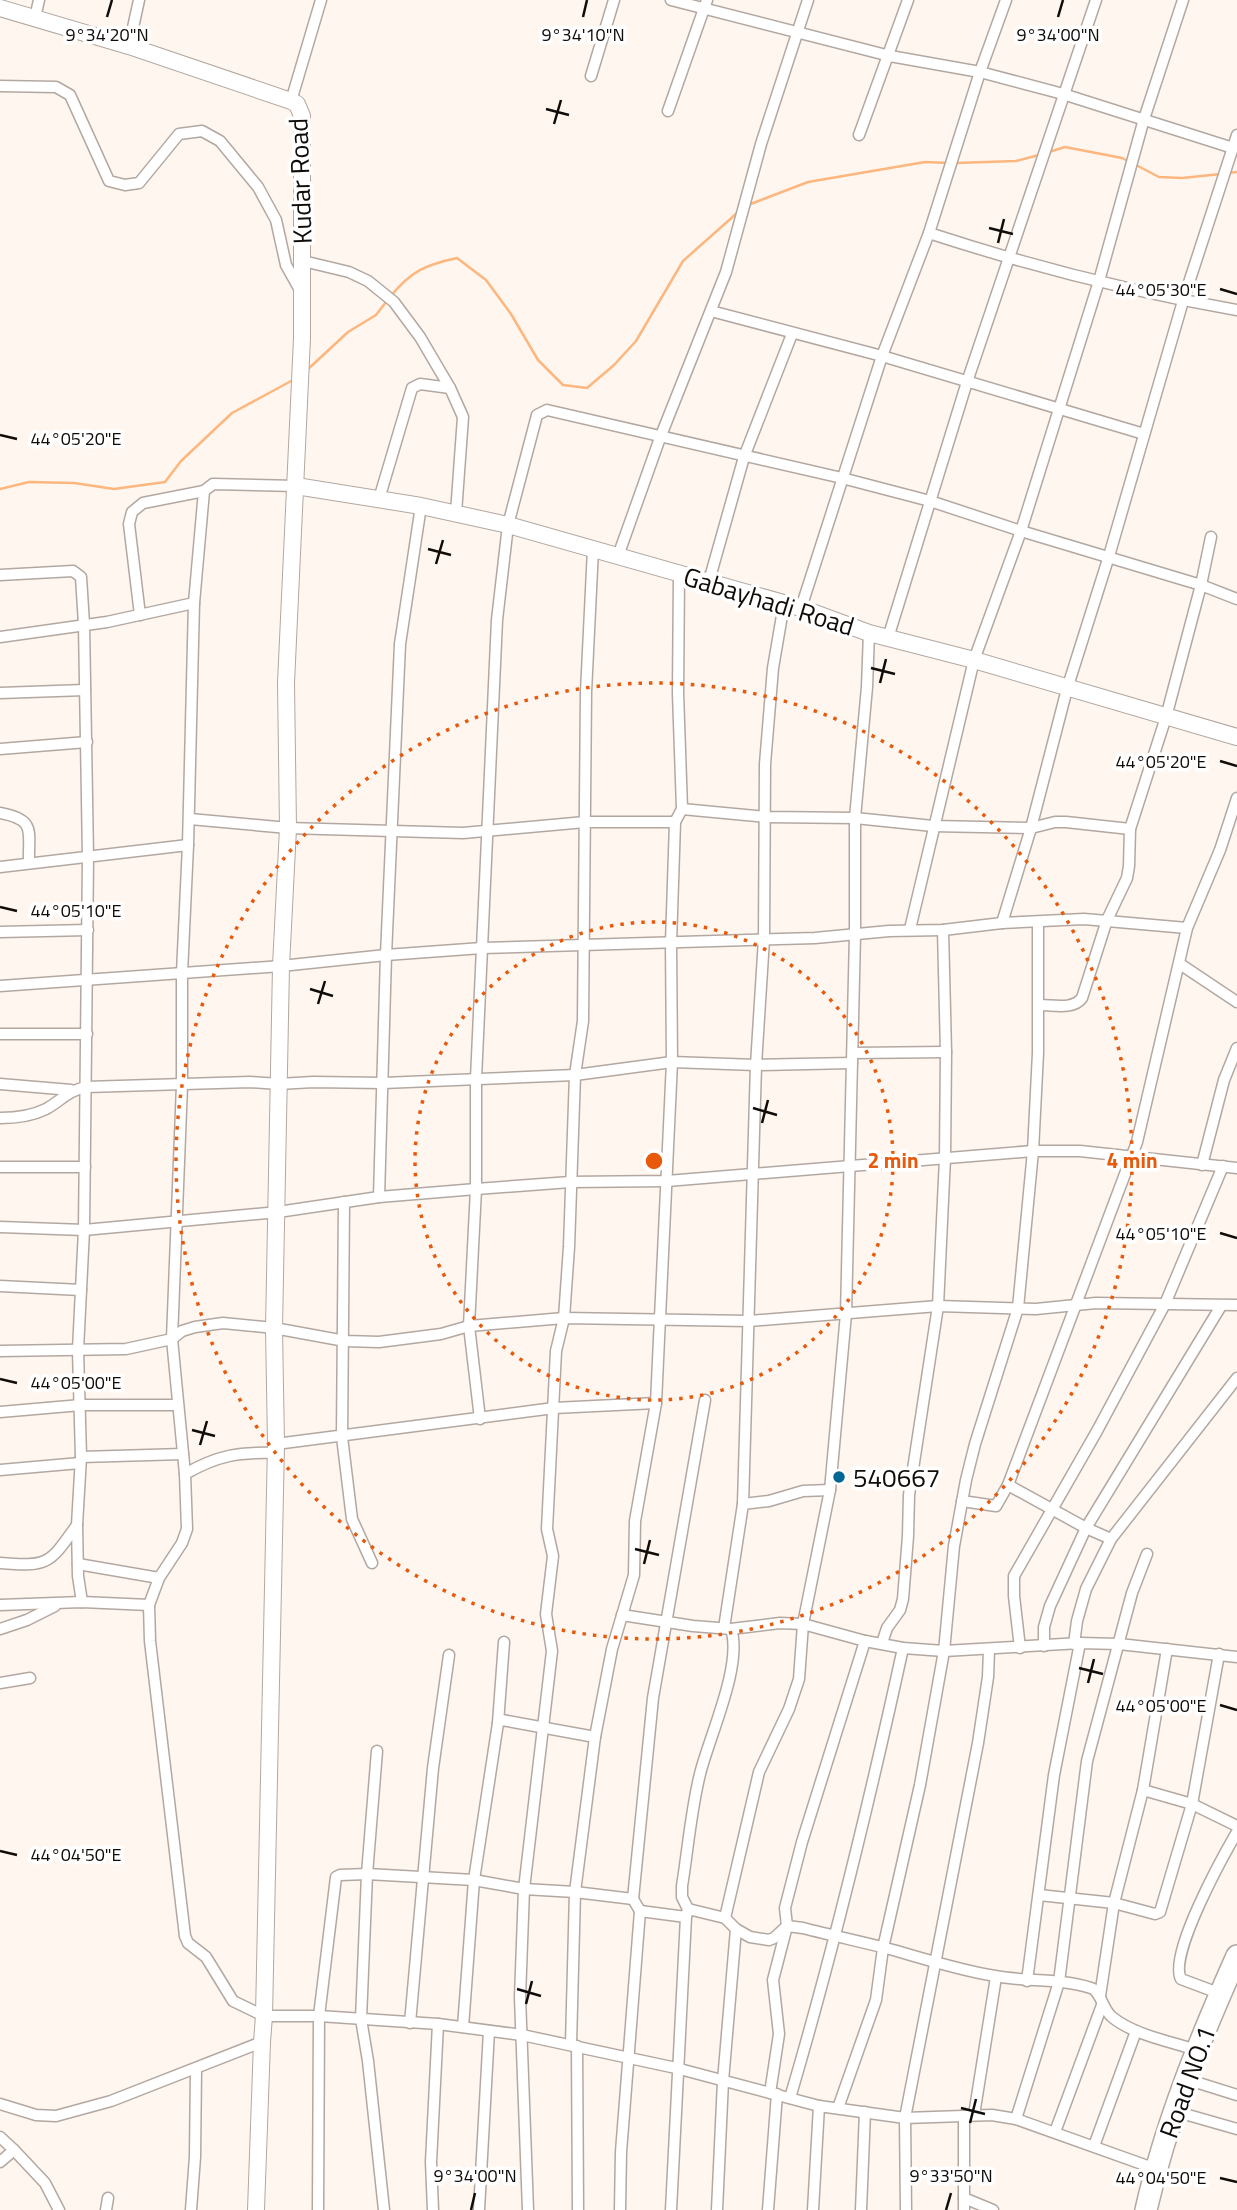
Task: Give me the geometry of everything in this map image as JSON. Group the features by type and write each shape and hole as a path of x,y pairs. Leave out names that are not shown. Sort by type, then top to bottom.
{"highway":[{"name":"Road NO.1","path":"1146,2210 1156,2169 1185,2079 1237,1956"}],"street":[{"path":"35,18 39,0"},
{"path":"130,46 139,0"},
{"path":"291,101 321,0"},
{"path":"591,76 614,0"},
{"path":"671,0 706,4 796,33 1063,93 1233,148"},
{"path":"618,556 660,438 733,250 761,144 808,0"},
{"path":"859,135 908,0"},
{"path":"801,608 882,356 929,233 979,72 1006,0"},
{"path":"888,638 967,382 1096,0"},
{"path":"910,929 974,660 1021,531 1099,281 1144,119 1183,0"},
{"path":"668,111 706,4"},
{"name":"Kudar Road","path":"0,8 130,46 291,101 302,116 303,261 286,683 288,828 281,966 274,1328 276,1449 264,2015 256,2210"},
{"path":"0,86 56,87 70,95 109,181 125,185 139,183 179,134 202,131 220,141 258,187 276,220 286,265 302,293"},
{"path":"1002,923 1031,828 1067,689 1110,556 1183,301 1237,135"},
{"path":"929,233 1008,259 1183,301 1237,310"},
{"path":"303,261 349,272 368,281 394,302 420,337 450,388 463,417 456,513"},
{"path":"711,311 882,356 1144,434"},
{"path":"709,582 744,457 792,334"},
{"path":"379,499 412,388 420,384 450,388"},
{"path":"480,1419 469,1326 477,1189 476,1079 497,620 508,525 537,415 547,410 930,501 1201,585 1237,599"},
{"path":"140,615 129,524 132,512 143,503 204,491 212,484 296,486"},
{"name":"Gabayhadi Road","path":"296,486 421,506 508,525 801,608 869,633 974,660 1237,737"},
{"path":"204,491 194,603 190,819 182,973 182,1085 172,1339 185,1474 187,1529 182,1543 159,1578 149,1605 150,1641 186,1940 206,1957 233,2001 264,2015 438,2024 522,2035 676,2068 819,2106 905,2118 969,2116 1016,2119 1156,2169"},
{"path":"379,1197 386,954 400,644 421,506"},
{"path":"1040,1005 1078,1004 1107,920 1127,878 1130,829 1166,717 1211,537"},
{"path":"528,2210 520,1997 524,1889 552,1651 546,1614 553,1556 548,1529 556,1352 564,1318 570,1222 575,1075 583,1021 586,692 593,549"},
{"path":"0,575 77,573 81,577 88,858 84,1230 78,1350 81,1460 77,1525 82,1602"},
{"path":"578,2210 574,2045 575,1892 595,1737 612,1648 635,1572 635,1521 656,1403 662,1321 672,1062 671,943 675,822 682,809 678,693 679,573"},
{"path":"0,637 107,622 194,603"},
{"path":"671,2210 676,2068 687,1913 682,1886 700,1775 734,1650 727,1628 743,1504 756,1065 764,939 767,817 765,764 773,668 784,604"},
{"path":"724,1917 759,1772 789,1709 799,1679 803,1624 830,1490 846,1314 851,1166 855,818 869,633"},
{"path":"0,693 85,690"},
{"path":"0,749 87,742"},
{"path":"962,1501 996,1506 1008,1485 1132,1157 1187,928 1220,850 1237,798"},
{"path":"682,809 767,817 855,818 933,826 1031,828 1066,822 1130,829"},
{"path":"0,813 20,817 25,822 28,828 29,863"},
{"path":"190,819 288,828 463,833 584,822 675,822"},
{"path":"0,867 188,845"},
{"path":"0,986 281,966 386,954 482,948 855,935 910,929 943,930 1002,923 1084,919 1187,928"},
{"path":"838,2108 873,2014 883,1948 920,1785 944,1651 954,1546 962,1501 975,1444 1018,1308 1033,1151 1040,1005 1038,922"},
{"path":"0,932 88,930"},
{"path":"882,1643 904,1600 908,1495 938,1306 945,1158 943,930"},
{"path":"1180,964 1237,1002"},
{"path":"0,1034 87,1034"},
{"path":"1202,1165 1224,1080 1237,1048"},
{"path":"0,1084 71,1090 86,1087 250,1082 383,1083 575,1075 672,1062 756,1065 946,1052"},
{"path":"0,1118 31,1115 46,1109 71,1090"},
{"path":"0,1227 84,1230 278,1212 379,1197 570,1182 667,1181 1033,1151 1080,1151 1237,1168"},
{"path":"1020,1648 1013,1596 1014,1576 1165,1304 1223,1166"},
{"path":"0,1167 85,1167"},
{"path":"344,1202 345,1341 342,1437 352,1519 372,1563"},
{"path":"0,1286 81,1290"},
{"path":"0,1351 126,1349 172,1339 183,1331 209,1325 237,1324 345,1341 379,1342 410,1340 469,1326 564,1318 749,1321 938,1306 1036,1309 1075,1305 1237,1305"},
{"path":"1044,1646 1046,1616 1086,1528 1221,1306"},
{"path":"1027,1981 1056,1764 1077,1644 1077,1621 1086,1590 1111,1539 1237,1378"},
{"path":"620,2210 620,2164 640,1911 633,1899 653,1698 705,1400"},
{"path":"185,1474 218,1457 233,1453 554,1408 656,1403"},
{"path":"0,1412 81,1405 177,1405"},
{"path":"0,1470 81,1460 183,1454"},
{"path":"1008,1485 1111,1539"},
{"path":"743,1504 769,1502 803,1491 830,1490"},
{"path":"0,1563 43,1564 57,1553 77,1525"},
{"path":"1016,2119 1059,1982 1087,1761 1132,1593 1147,1554"},
{"path":"78,1564 159,1578"},
{"path":"0,1605 82,1602 149,1605"},
{"path":"0,1629 27,1620 59,1604"},
{"path":"622,1615 727,1628 780,1623 803,1624 865,1641 944,1651 1119,1644 1237,1657"},
{"path":"768,2210 779,2034 773,1980 787,1926 785,1908 802,1842 865,1641"},
{"path":"463,2027 474,1880 498,1723 504,1642"},
{"path":"790,2098 835,1937 903,1647"},
{"path":"1055,2132 1101,2001 1114,1903 1143,1790 1167,1649"},
{"path":"906,2210 905,2118 921,2042 933,1962 978,1743 988,1677 989,1650"},
{"path":"1039,1895 1114,1903 1154,1914 1160,1912 1192,1804 1219,1654"},
{"path":"410,2023 434,1758 449,1655"},
{"path":"0,1683 30,1678"},
{"path":"498,1723 502,1720 595,1737"},
{"path":"377,1751 367,1874 361,2019 384,2210"},
{"path":"1143,1790 1192,1804 1237,1826"},
{"path":"1221,1994 1181,1979 1178,1969 1187,1934 1207,1887 1237,1832"},
{"path":"318,2210 319,2016 335,1880 340,1875 474,1880 524,1889 633,1899"},
{"path":"640,1911 724,1917 736,1929 750,1937 769,1940 787,1926"},
{"path":"787,1926 996,1977 1059,1982 1092,1988 1110,2016 1136,2031 1196,2050"},
{"path":"717,2210 723,2081 736,1929"},
{"path":"993,2210 964,2204 969,2116 996,1977"},
{"path":"433,2210 432,2162 438,2024"},
{"path":"479,2210 489,2031"},
{"path":"1094,2146 1136,2031"},
{"path":"0,2104 36,2115 56,2116 111,2101 262,2042"},
{"path":"191,2210 197,2069"},
{"path":"1185,2079 1237,2095"},
{"path":"813,2210 819,2106"},
{"path":"1174,2111 1236,2127"},
{"path":"861,2210 865,2112"},
{"path":"0,2137 45,2183 59,2210"},
{"path":"0,2162 13,2150"},
{"path":"106,2210 108,2198"}],"waterway":[{"path":"1049,152 1065,147 1130,162"},
{"path":"956,163 1016,161 1039,155"},
{"path":"748,205 808,182 925,162 949,163"},
{"path":"1136,165 1159,177 1182,178 1221,174"},
{"path":"1228,173 1237,172"},
{"path":"390,297 419,270 457,258 486,280 511,314 538,360 563,385 587,388 636,341 683,261 737,213"},
{"path":"307,370 348,332 376,315 386,302"},
{"path":"0,489 29,482 74,483 114,489 165,482 181,461 232,413 293,380"}],"place":[{"name":"540667","path":"839,1477"}]}
